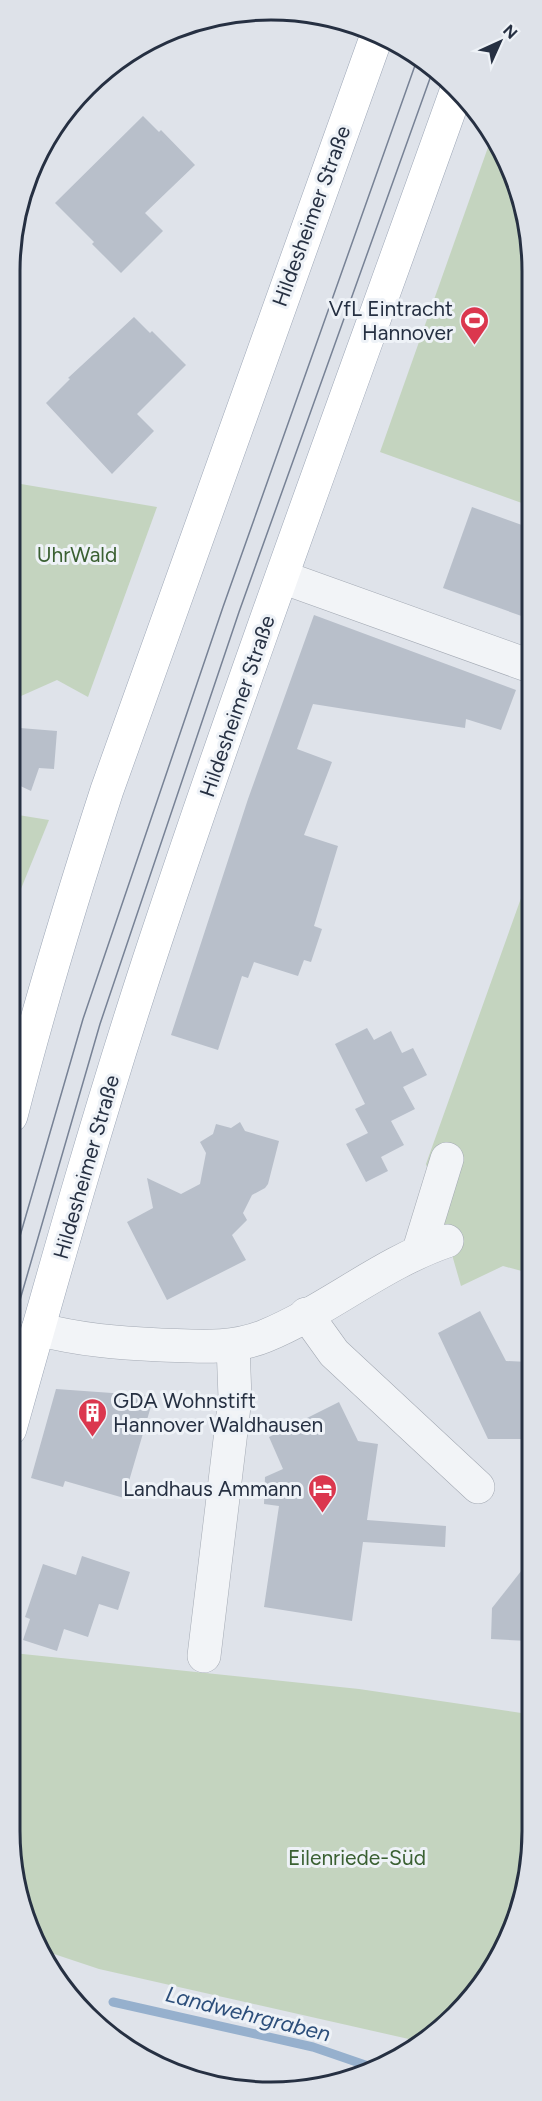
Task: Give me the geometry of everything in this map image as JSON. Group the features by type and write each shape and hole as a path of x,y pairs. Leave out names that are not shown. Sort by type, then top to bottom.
{"main road":[{"name":"Hildesheimer Straße","path":"20,1081 68,913 107,790 374,42"},
{"name":"Hildesheimer Straße","path":"20,1393 98,1120 156,938 282,577 454,98"}],"street":[{"path":"282,577 522,663"},
{"path":"38,1329 68,1337 109,1342 206,1346 233,1345 267,1335 433,1246 447,1159"},
{"path":"306,1314 334,1353 478,1487"},
{"path":"204,1656 235,1398 233,1345"}],"green space":[{"name":"VfL Eintracht Hannover","path":"489,145 514,206 522,255 522,503 380,452"},
{"name":"UhrWald","path":"21,484 157,507 88,697 57,680 20,696"},
{"path":"20,815 49,820 20,891"},
{"path":"522,895 522,1271 503,1266 461,1286 426,1164"},
{"name":"Eilenriede-Süd","path":"20,1654 359,1689 522,1713 522,1846 518,1879 509,1911 497,1941 471,1983 449,2008 410,2039 99,1969 51,1953 28,1895 20,1846"}],"building":[{"path":"143,116 159,132 161,130 195,165 145,213 163,231 121,273 55,203"},
{"path":"134,317 150,333 152,331 186,365 137,414 154,431 112,474 46,403 70,379 68,378"},
{"path":"472,507 522,525 522,616 443,588"},
{"path":"314,615 516,690 501,730 466,719 465,728 313,704 297,749 332,762 304,835 338,846 314,926 322,929 311,962 304,960 298,976 254,962 248,978 242,976 218,1050 171,1035 248,799"},
{"path":"20,728 57,731 54,769 39,768 31,791 20,786"},
{"path":"367,1028 374,1040 391,1031 402,1053 413,1048 427,1075 403,1087 415,1109 391,1121 404,1145 381,1157 388,1171 366,1182 346,1144 368,1133 355,1109 365,1104 335,1044"},
{"path":"240,1122 245,1131 279,1141 268,1184 252,1195 243,1213 247,1220 232,1235 246,1260 167,1300 127,1222 153,1208 147,1178 181,1194 200,1184 206,1153 200,1142 213,1134 216,1124 231,1128"},
{"path":"480,1311 506,1361 522,1362 522,1439 488,1439 438,1333"},
{"name":"GDA Wohnstift Hannover Waldhausen","path":"56,1389 154,1396 124,1498 65,1481 63,1487 31,1478"},
{"name":"Landhaus Ammann","path":"339,1402 358,1441 378,1444 367,1520 446,1526 445,1547 363,1542 352,1621 264,1607 279,1506 264,1504 265,1477 283,1469 269,1437"},
{"path":"82,1556 130,1572 118,1610 99,1604 88,1637 64,1629 57,1651 23,1640 30,1619 25,1617 43,1564 76,1575"},
{"path":"522,1570 522,1641 491,1639 492,1608"}],"waterway":[{"name":"Landwehrgraben","path":"113,2002 313,2047 362,2064"}],"tram line":[{"path":"20,1236 83,1019 223,607 415,65"},
{"path":"20,1300 100,1024 239,612 431,77"}],"place":[{"name":"VfL Eintracht Hannover","path":"474,346"},
{"name":"GDA Wohnstift Hannover Waldhausen","path":"92,1438"},
{"name":"Landhaus Ammann","path":"323,1514"}]}
